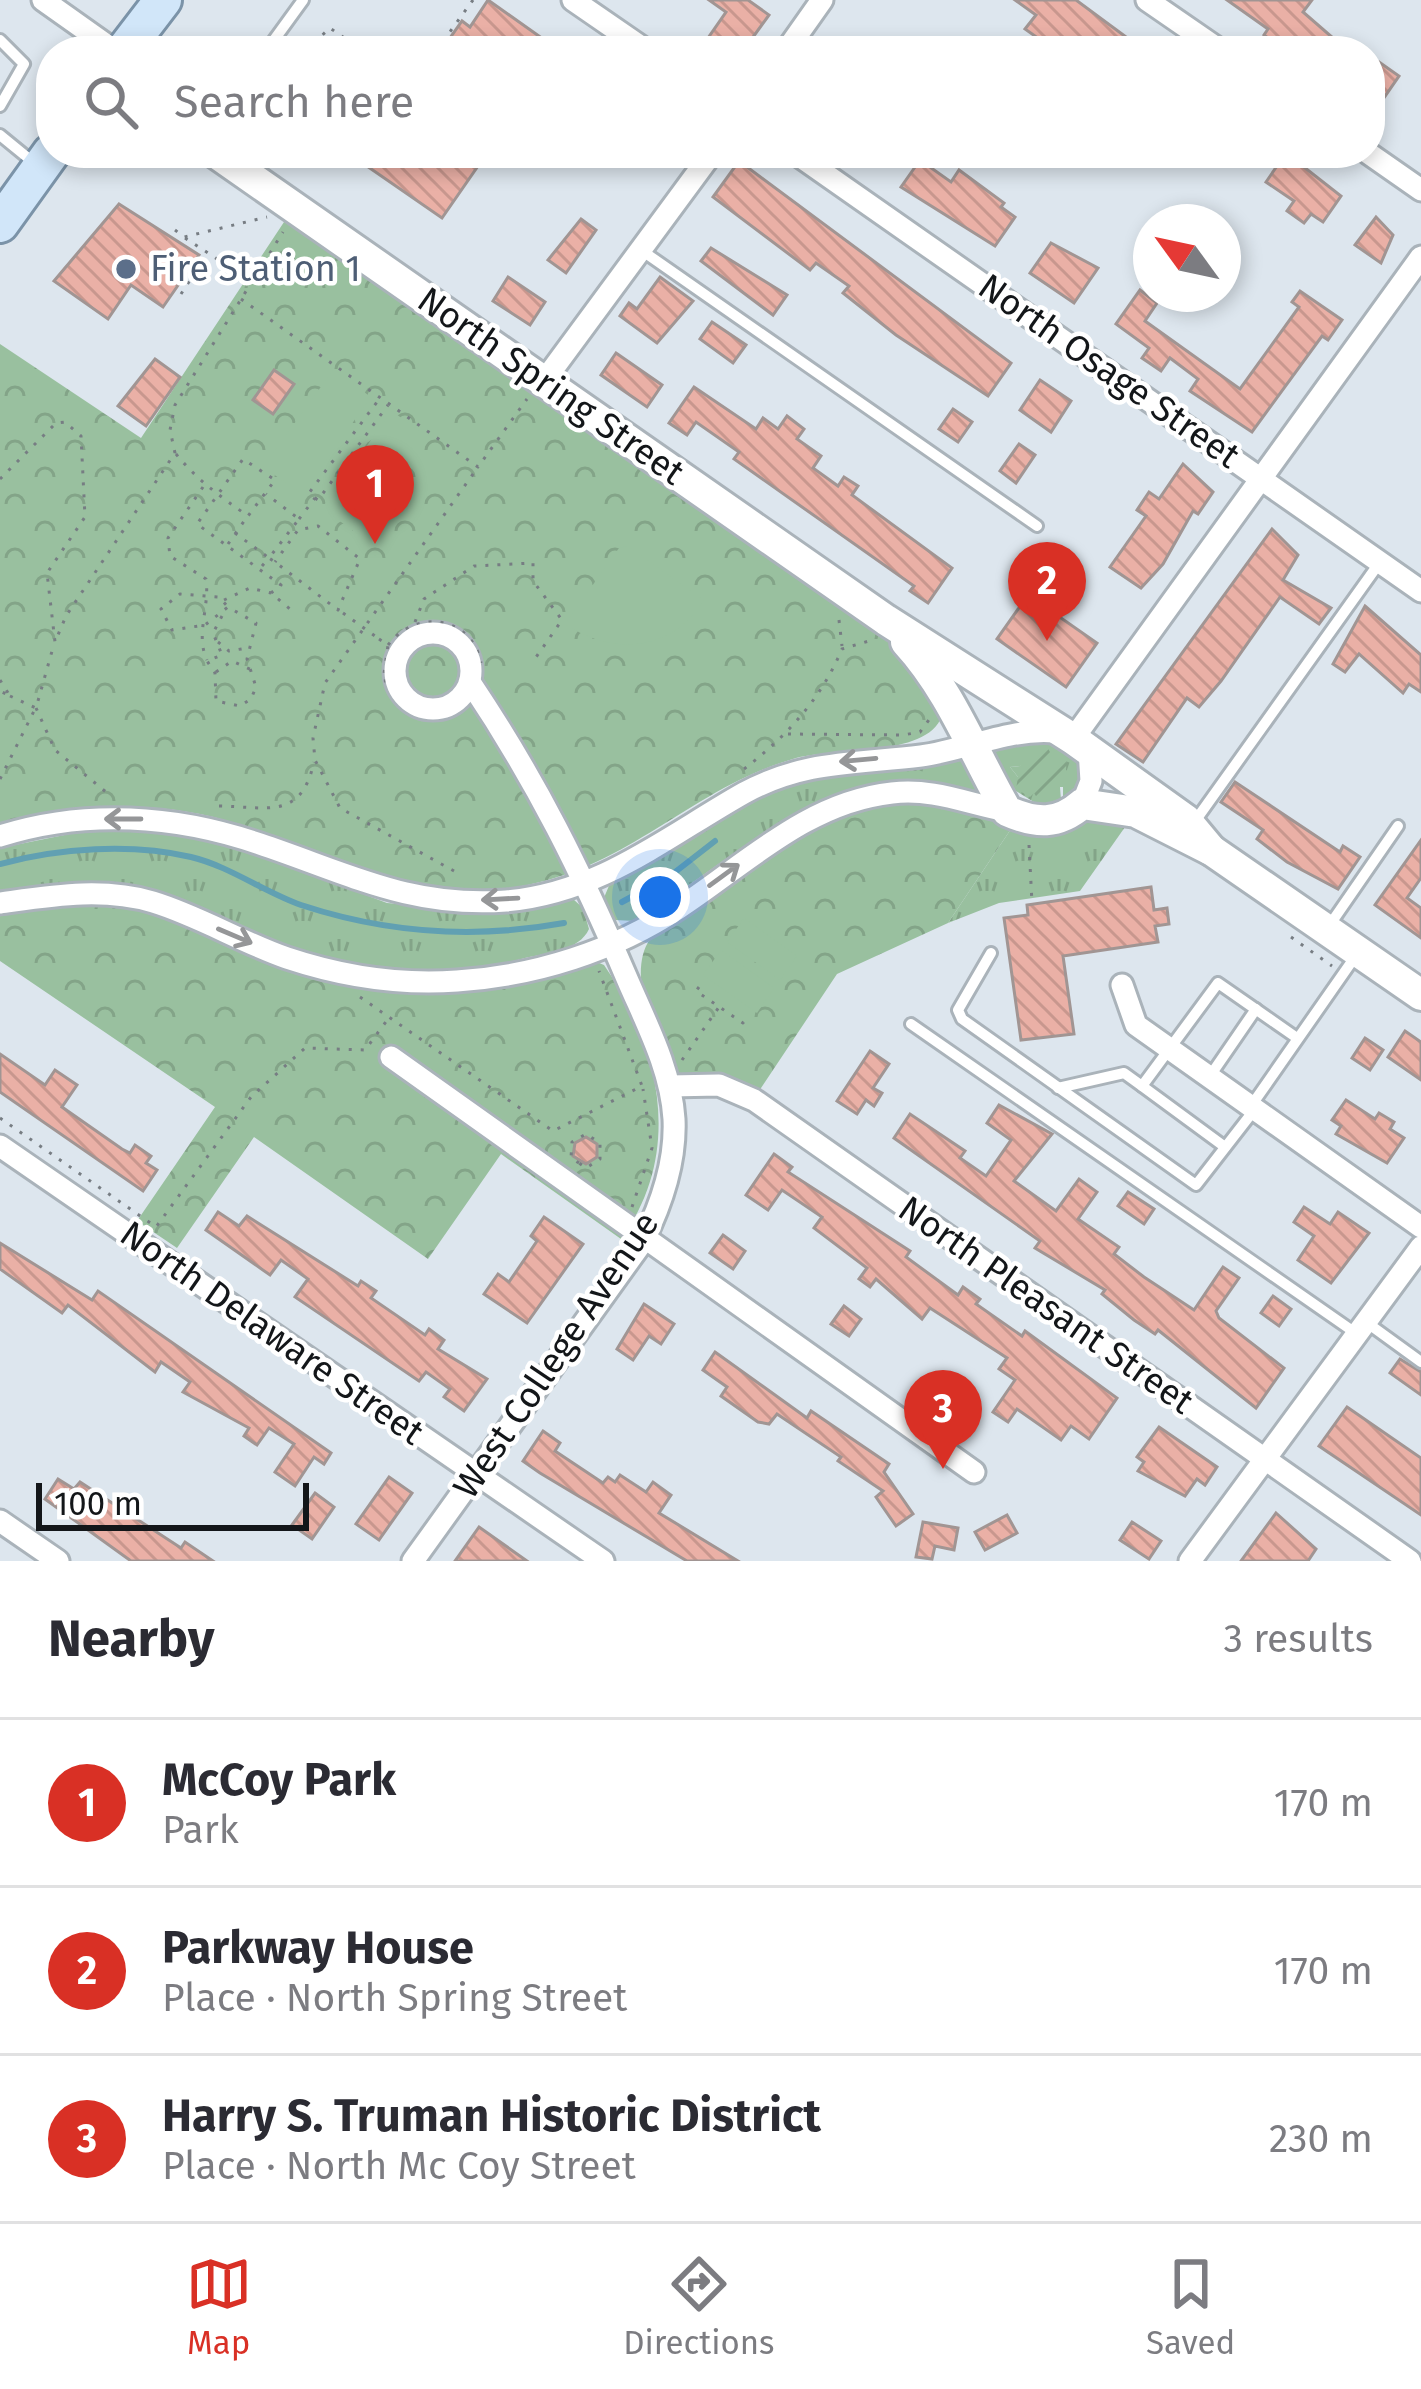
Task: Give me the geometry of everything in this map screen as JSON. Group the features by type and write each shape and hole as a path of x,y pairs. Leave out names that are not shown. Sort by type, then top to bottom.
{"main road":[{"path":"141,36 163,0"},
{"path":"0,224 40,168"}],"street":[{"path":"43,0 115,36"},
{"path":"573,0 625,36"},
{"path":"797,36 822,0"},
{"path":"1148,0 1200,36"},
{"path":"1385,165 1421,190"},
{"name":"North Spring Street","path":"236,168 530,386 940,679 941,701 1007,811"},
{"path":"530,386 701,168"},
{"name":"North Osage Street","path":"817,168 1421,591"},
{"path":"1072,740 1421,256"},
{"path":"441,634 462,646 476,679 456,702 432,710 409,701 396,680 406,645 441,634"},
{"name":"North Spring Street","path":"882,636 927,641 1072,740 1327,929 1347,960 1421,995"},
{"name":"West College Avenue","path":"412,1561 643,1241 659,1208 670,1167 667,1078 586,883 476,679"},
{"path":"916,756 944,727 941,701"},
{"path":"0,836 83,819 142,819 211,828 351,881 429,900 506,901 586,883 640,860 746,792 792,773 846,759 916,756 1032,730 1072,740"},
{"path":"0,903 72,893 134,898 286,957 394,980 506,976 613,944 677,910 781,834 852,801 892,793 933,793 1051,822 1066,818 1082,804 1091,781 1072,740"},
{"name":"North Spring Street","path":"1082,804 1136,812 1201,838"},
{"path":"1122,985 1136,1025 1421,1227"},
{"path":"391,1057 643,1241 974,1472"},
{"name":"North Pleasant Street","path":"667,1078 719,1085 754,1100 1410,1561"},
{"name":"North Delaware Street","path":"0,1146 603,1561"},
{"path":"1190,1561 1421,1247"},
{"path":"0,1522 58,1561"}],"lane":[{"path":"277,36 303,0"},
{"path":"0,40 24,64 0,106"},
{"path":"0,135 36,155"},
{"path":"641,250 1037,526"},
{"path":"1201,838 1380,562"},
{"path":"1327,929 1398,826"},
{"path":"991,952 958,1010 962,1019 1196,1185 1253,1108 1347,960"},
{"path":"1142,1086 1218,983 1297,1038"},
{"path":"1209,1077 1256,1010"},
{"path":"911,1024 1361,1328 1421,1362"},
{"path":"1058,1088 1124,1073 1225,1147"}],"path":[{"path":"447,36 472,0"},
{"path":"184,237 268,217 249,203"},
{"path":"248,516 204,485 175,453 170,430 175,405 285,229"},
{"path":"175,230 251,281"},
{"path":"181,294 208,252"},
{"path":"239,298 478,467"},
{"path":"220,806 278,808 297,802 309,785 313,738 326,683 527,398 530,386"},
{"path":"380,398 309,493 315,498 319,500 389,404"},
{"path":"0,479 56,423 65,422 81,436 85,517 47,573 55,642"},
{"path":"0,779 36,708 65,616 175,453"},
{"path":"226,545 275,480 243,459 197,524 281,585 271,592"},
{"path":"204,485 168,538 170,556 206,579 208,594 205,625 200,644 215,673 216,701 240,706 251,699 255,672 247,648 256,623 208,594 194,598 179,594 161,609 172,630 205,625 222,616"},
{"path":"265,493 299,519"},
{"path":"272,560 315,498"},
{"path":"259,569 298,530 318,526 358,557 340,612"},
{"path":"235,533 388,646"},
{"path":"396,680 383,681 388,646 415,623 424,599 474,566 533,563 533,581 562,620 532,662"},
{"path":"223,601 250,588 271,592 290,609"},
{"path":"207,662 222,655 213,633 228,607"},
{"path":"727,781 788,734 832,674 842,649 839,617 882,636"},
{"path":"415,623 440,621 466,634 480,656 476,679"},
{"path":"842,649 882,636"},
{"path":"217,641 229,651 247,648"},
{"path":"215,673 232,661 255,672"},
{"path":"0,680 10,696"},
{"path":"0,691 36,708 55,750 106,792"},
{"path":"788,734 920,732 941,701"},
{"path":"314,760 340,808 454,871"},
{"path":"1029,839 1032,903"},
{"path":"1280,929 1347,960"},
{"path":"584,975 598,967 642,1086 652,1148 625,1220"},
{"path":"699,987 696,992 743,1023 745,1018"},
{"path":"376,995 354,993 553,1132 667,1078 719,1007"},
{"path":"0,1118 156,1227 251,1097 305,1048 365,1050 388,1018"},
{"path":"571,1123 578,1138"}],"green space":[{"path":"286,219 902,650 943,712 935,727 903,744 796,758 754,773 610,855 571,872 528,885 479,891 388,879 243,826 183,811 90,808 0,826 0,344 141,438"},
{"path":"333,370 371,397 302,494 263,467"},
{"path":"392,411 430,439 360,536 322,508"},
{"path":"627,546 704,600 691,617 658,639 640,644 602,641 565,624 619,548"},
{"path":"1053,741 1079,760 1082,782 1071,800 1042,807 1000,781 990,756 999,743","holes":["1033,753 1063,763 1063,798 1033,790 1010,767 1020,766"]},
{"path":"1045,743 1051,754 1067,752 1066,770 1078,779 1063,781 1067,787 1060,787 1061,800 1046,795 1041,804 1034,793 1030,797 1016,789 1018,777 1010,767 1020,766 1024,748 1038,751"},
{"path":"960,756 985,792 931,782 887,784 846,794 773,828 635,921 615,920 603,900 611,881 762,793 818,774"},
{"path":"921,802 973,809 1013,826 948,923 837,974 757,1094 677,1074 652,1026 642,988 643,953 650,939 742,868 811,830 847,816"},
{"path":"1130,820 1080,891 999,903 948,923 1013,826"},
{"path":"104,827 203,834 387,903 481,911 573,899 583,908 589,929 570,947 498,964 441,972 382,971 298,954 173,899 128,887 80,884 0,894 0,848"},
{"path":"61,898 144,905 285,967 352,985 592,960 604,965 640,1031 658,1102 653,1172 640,1206 621,1239 501,1154 428,1259 254,1137 177,1248 137,1221 215,1107 0,961 0,908"},
{"path":"744,918 797,956 780,980 727,942"},
{"path":"721,950 774,988 757,1013 703,975"}],"building":[{"path":"488,0 539,36 451,36 462,21 470,27"},
{"path":"709,0 748,0 769,15 754,36 709,36 726,12"},
{"path":"1015,0 1076,0 1125,36 1035,36 1025,29 1036,15"},
{"path":"1227,0 1312,0 1303,12 1331,36 1265,36 1268,29"},
{"path":"1385,66 1399,76 1385,96"},
{"path":"370,168 477,168 442,218"},
{"path":"734,168 748,168 1011,363 988,396 896,335 843,293 849,286 816,263 810,270 713,197"},
{"path":"914,168 931,168 951,182 959,170 1004,203 1001,207 1015,217 995,246 901,187"},
{"path":"1276,168 1305,168 1341,196 1323,222 1311,214 1304,223 1287,211 1294,201 1266,182"},
{"name":"Fire Station 1","path":"119,204 199,255 163,307 131,285 108,319 54,281"},
{"path":"1376,217 1393,235 1381,263 1355,245"},
{"path":"581,219 596,230 566,273 548,260"},
{"path":"1051,243 1098,268 1074,303 1030,273"},
{"path":"711,248 787,295 773,315 701,261"},
{"path":"508,277 545,302 530,325 493,301"},
{"path":"660,277 693,301 657,343 620,316 629,303 637,309"},
{"path":"1300,291 1342,320 1328,340 1322,336 1252,432 1190,391 1198,379 1170,358 1161,371 1142,358 1149,348 1116,324 1133,300 1133,312 1151,312 1145,321 1240,389 1299,307 1292,302"},
{"path":"712,322 746,345 733,363 700,339"},
{"path":"616,353 662,385 647,407 601,375"},
{"path":"155,359 180,377 146,426 118,406"},
{"path":"274,370 294,384 273,414 253,400"},
{"path":"1040,380 1071,401 1051,432 1020,410"},
{"path":"694,387 756,429 763,418 778,429 787,416 804,429 797,439 821,456 813,468 838,486 844,477 858,486 852,495 952,568 928,603 910,591 914,586 734,459 739,452 696,422 687,435 669,423"},
{"path":"953,409 972,422 958,442 939,429"},
{"path":"1019,444 1035,455 1016,483 1000,471"},
{"path":"1183,464 1213,492 1198,514 1193,511 1163,564 1141,588 1110,567 1146,516 1137,510 1149,492 1159,499"},
{"path":"1272,529 1298,555 1283,580 1331,608 1319,624 1280,597 1221,681 1199,707 1187,698 1143,762 1116,744"},
{"path":"1028,595 1097,643 1066,687 997,639"},
{"path":"1365,606 1421,655 1421,692 1409,684 1403,693 1359,654 1345,672 1333,664"},
{"path":"1235,782 1340,852 1343,846 1360,857 1338,889 1287,862 1257,839 1263,830 1221,802"},
{"path":"1421,840 1421,878 1407,898 1421,908 1421,938 1375,905"},
{"path":"1151,887 1154,910 1167,908 1169,924 1155,926 1158,942 1063,956 1074,1034 1021,1040 1004,918 1028,915 1027,905"},
{"path":"1405,1031 1421,1042 1421,1080 1388,1057"},
{"path":"1365,1038 1383,1050 1370,1070 1352,1058"},
{"path":"870,1051 889,1064 873,1088 882,1093 874,1106 866,1100 857,1114 837,1101"},
{"path":"0,1054 45,1085 55,1070 77,1085 62,1107 122,1149 130,1153 135,1145 151,1156 146,1163 157,1170 143,1191 0,1092"},
{"path":"1346,1100 1375,1119 1379,1113 1394,1122 1390,1129 1404,1138 1387,1163 1336,1134 1341,1126 1332,1120"},
{"path":"999,1105 1052,1134 1014,1181 1056,1211 1079,1179 1097,1192 1078,1219 1119,1247 1114,1254 1144,1277 1194,1310 1223,1267 1239,1278 1216,1311 1219,1318 1284,1368 1256,1408 1158,1330 1155,1334 1134,1320 1102,1294 1105,1290 1035,1248 1040,1241 894,1138 910,1114 965,1151 960,1158 986,1176 1011,1140 987,1123"},
{"path":"586,1137 597,1144 597,1157 586,1164 573,1156 575,1143"},
{"path":"774,1154 792,1167 788,1172 910,1251 906,1257 958,1295 963,1287 980,1299 976,1304 1022,1336 1025,1331 1117,1398 1089,1439 1071,1426 1061,1440 1017,1409 1008,1422 993,1412 1015,1380 999,1369 1007,1358 930,1308 922,1319 876,1279 870,1287 859,1279 867,1268 814,1228 822,1217 782,1190 768,1210 746,1195"},
{"path":"1128,1192 1154,1209 1144,1224 1118,1206"},
{"path":"1304,1207 1330,1224 1338,1212 1369,1233 1331,1283 1298,1260 1314,1236 1294,1222"},
{"path":"218,1212 239,1226 247,1216 358,1286 361,1281 376,1291 371,1298 425,1335 429,1329 444,1340 438,1349 487,1379 464,1411 444,1397 450,1389 426,1372 419,1381 295,1297 308,1279 281,1260 270,1275 206,1230"},
{"path":"544,1217 583,1244 527,1323 484,1294 498,1274 509,1282 537,1241 531,1236"},
{"path":"723,1235 745,1251 733,1269 710,1253"},
{"path":"0,1243 92,1300 98,1291 331,1453 324,1464 314,1457 295,1486 275,1472 294,1444 269,1428 257,1445 244,1436 249,1428 183,1392 190,1382 161,1362 155,1372 68,1305 62,1313 0,1269"},
{"path":"1273,1296 1291,1309 1279,1326 1261,1313"},
{"path":"644,1304 674,1324 661,1344 649,1336 633,1360 617,1349"},
{"path":"844,1306 861,1319 849,1336 831,1324"},
{"path":"715,1352 807,1418 811,1411 889,1464 884,1472 913,1514 896,1526 876,1497 883,1491 838,1461 841,1457 777,1414 769,1424 758,1422 721,1396 727,1387 703,1370"},
{"path":"1400,1359 1421,1372 1421,1395 1390,1373"},
{"path":"1347,1407 1421,1458 1421,1515 1319,1446"},
{"path":"1159,1427 1217,1467 1205,1485 1197,1479 1185,1496 1138,1471 1144,1462 1137,1457"},
{"path":"543,1431 560,1443 555,1451 603,1483 608,1477 615,1482 620,1475 646,1492 653,1482 671,1495 659,1513 738,1561 687,1561 540,1473 523,1461"},
{"path":"389,1477 412,1493 379,1540 356,1524"},
{"path":"58,1479 74,1489 80,1482 181,1548 185,1542 213,1561 131,1561 45,1499"},
{"path":"315,1493 334,1507 312,1539 292,1525"},
{"path":"1276,1513 1316,1549 1308,1561 1241,1561"},
{"path":"1007,1515 1017,1533 985,1550 975,1532"},
{"path":"923,1522 958,1528 954,1550 935,1546 932,1559 916,1557"},
{"path":"1132,1522 1161,1541 1149,1559 1120,1540"},
{"path":"479,1527 527,1561 455,1561"}],"waterway":[{"path":"622,902 670,876 715,841"},
{"path":"0,864 71,851 144,850 205,861 301,905 366,922 465,932 564,923"}],"place":[{"name":"Fire Station 1","path":"126,269"},
{"name":"McCoy Park","path":"375,544"},
{"name":"Parkway House","path":"1047,641"},
{"name":"Harry S. Truman Historic District","path":"943,1469"}]}
